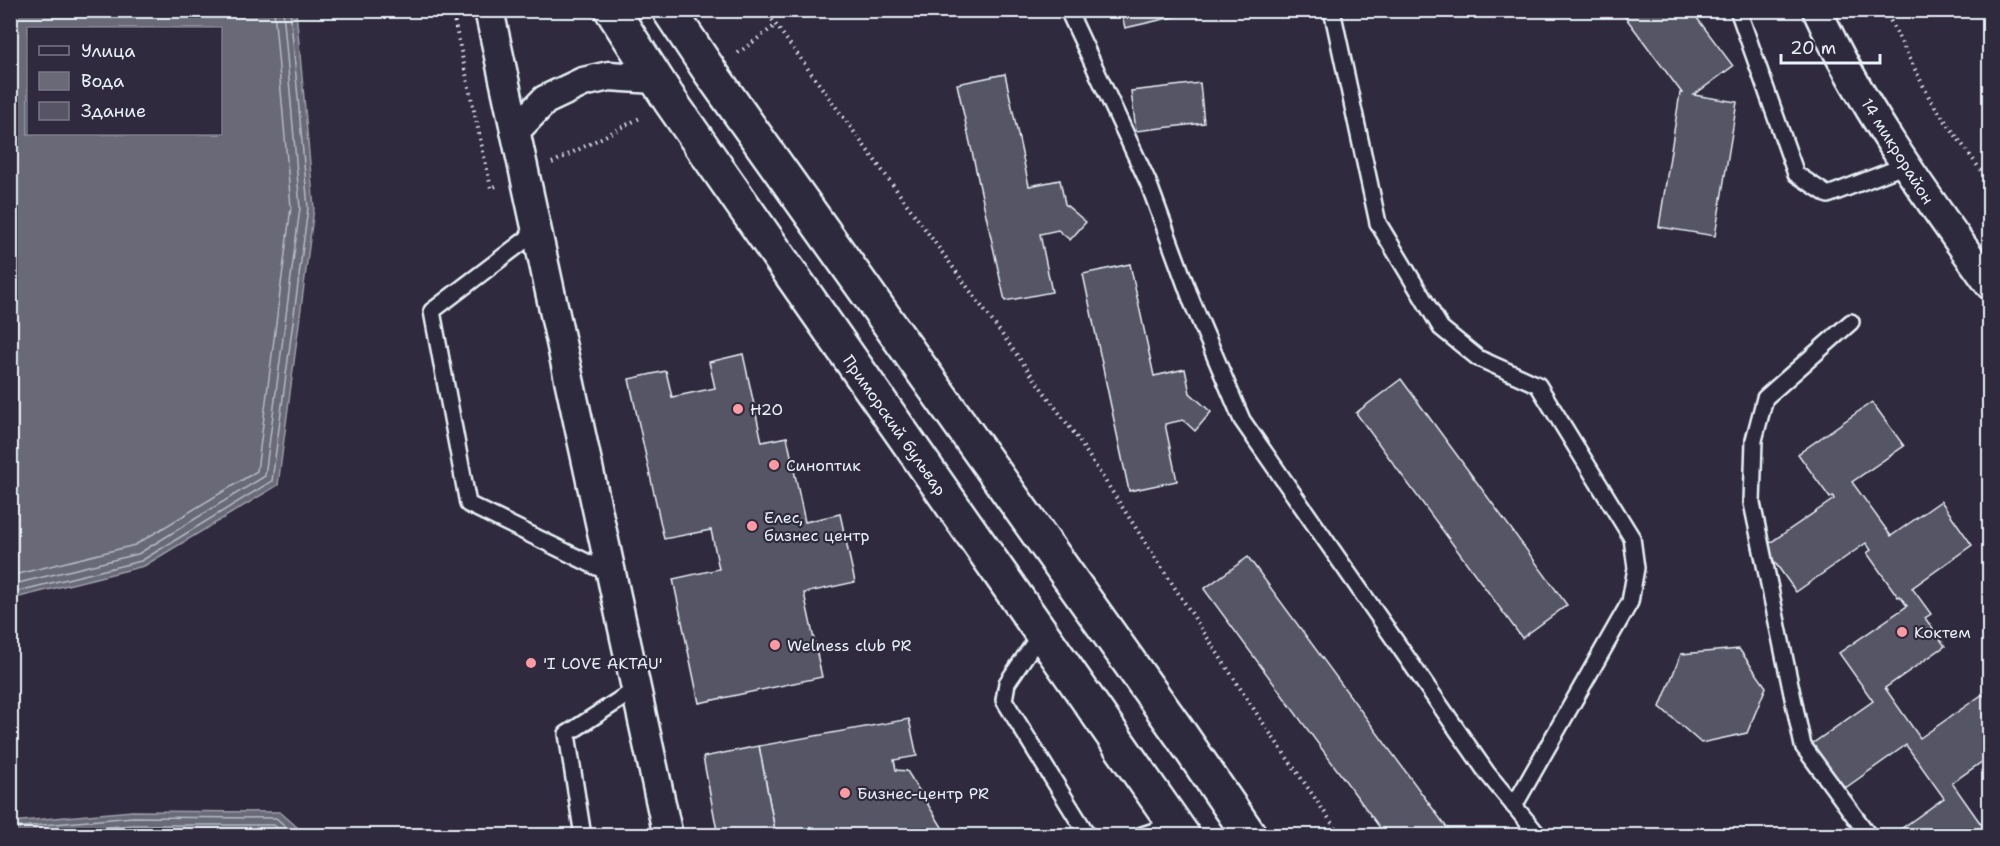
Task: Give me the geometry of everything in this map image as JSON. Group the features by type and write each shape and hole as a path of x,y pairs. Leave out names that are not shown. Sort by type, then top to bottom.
{"street":[{"path":"489,10 668,836"},
{"name":"Приморский бульвар","path":"612,10 655,80 1179,830"},
{"path":"669,10 711,74 1181,735 1250,836"},
{"name":"14 микрорайон","path":"1817,10 1837,53 1906,165 1989,285"},
{"path":"515,131 544,100 583,82 609,76 655,80"}],"lane":[{"path":"1068,10 1148,182 1192,302 1242,420 1480,763 1539,836"},
{"path":"1332,10 1378,223 1441,328 1479,358 1538,385 1632,538 1636,568 1630,602 1514,806"},
{"path":"1738,10 1796,174 1828,195 1906,165"},
{"path":"537,231 432,311 468,504 611,574"},
{"path":"1851,322 1766,398 1754,440 1752,503 1803,746 1869,836"},
{"path":"1041,633 1007,683 1004,700 1088,836"},
{"path":"584,836 567,734 636,688"},
{"path":"1139,836 1179,830"}],"path":[{"path":"765,10 1074,433 1258,717 1341,836"},
{"path":"1885,10 1931,100 1989,183"}],"water":[{"path":"10,11 296,11 314,208 278,485 144,566 11,599"},
{"path":"132,811 280,812 306,835 11,835 11,822"}],"building":[{"path":"1121,10 1203,10 1125,28"},
{"path":"1620,10 1691,10 1733,66 1694,95 1737,102 1715,236 1659,227 1680,93 1682,93"},
{"path":"1005,74 1029,186 1060,180 1065,204 1086,222 1070,240 1058,230 1040,234 1052,292 1005,301 957,84"},
{"path":"1200,83 1204,123 1136,131 1131,91"},
{"path":"1130,264 1154,376 1185,369 1190,393 1211,412 1195,431 1183,420 1165,424 1177,481 1129,491 1083,274"},
{"name":"Елес, бизнес центр","path":"743,354 762,442 787,437 805,522 840,514 855,582 804,593 822,677 699,703 673,579 719,569 711,530 664,539 629,379 666,371 672,397 715,388 709,362"},
{"path":"1401,379 1567,605 1522,638 1356,413"},
{"name":"Коктем","path":"1872,402 1904,446 1852,482 1891,536 1941,501 1972,545 1912,588 1931,614 1925,618 1945,646 1885,688 1920,738 1983,694 1990,704 1990,756 1952,783 1988,834 1986,836 1891,836 1944,798 1906,745 1841,791 1809,746 1873,701 1839,653 1907,606 1867,553 1871,550 1866,543 1796,592 1764,547 1834,499 1833,496 1830,498 1798,454"},
{"path":"1248,557 1453,836 1386,836 1204,589"},
{"path":"1739,649 1766,687 1747,733 1701,743 1660,707 1681,654"},
{"name":"Бизнес-центр PR","path":"909,719 917,756 894,760 896,770 907,771 942,827 944,836 776,836 759,746"},
{"path":"759,746 776,836 718,836 703,757"}],"place":[{"name":"H2O","path":"738,409"},
{"name":"Синоптик","path":"774,465"},
{"name":"Елес, бизнес центр","path":"752,526"},
{"name":"Коктем","path":"1902,632"},
{"name":"Welness club PR","path":"775,645"},
{"name":"'I LOVE AKTAU'","path":"531,663"},
{"name":"Бизнес-центр PR","path":"845,793"}]}
